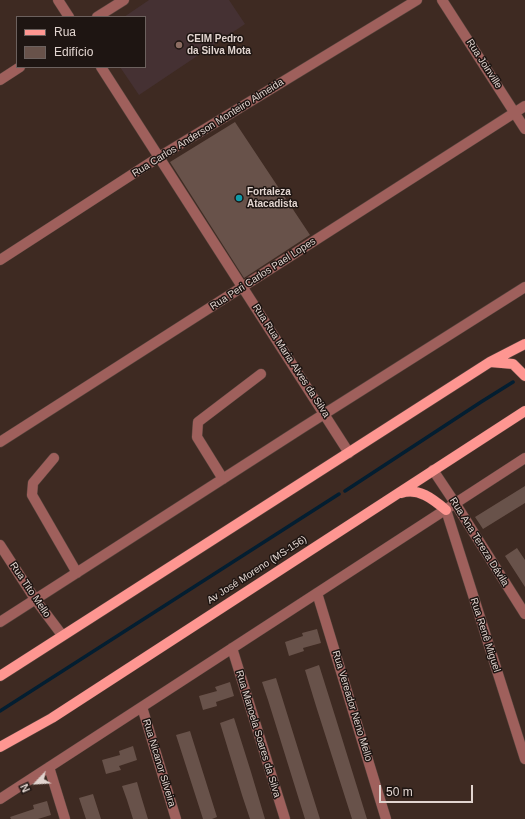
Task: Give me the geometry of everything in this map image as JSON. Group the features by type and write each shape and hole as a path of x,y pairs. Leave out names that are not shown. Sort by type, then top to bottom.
{"main road":[{"path":"0,676 490,362 525,344"},
{"path":"490,362 513,364 525,376"},
{"name":"Av José Moreno (MS-156)","path":"1,745 52,718 524,410"},
{"path":"397,494 408,490 426,495 446,510"}],"street":[{"path":"58,0 68,16"},
{"path":"99,16 124,0"},
{"name":"Rua Carlos Anderson Monteiro Almeida","path":"0,260 159,157 417,0"},
{"name":"Rua Joinville","path":"442,0 525,129"},
{"path":"0,80 18,68"},
{"name":"Rua Rua Maria Alves da Silva","path":"102,68 349,453"},
{"name":"Rua Peri Carlos Pael Lopes","path":"0,442 525,106"},
{"path":"0,622 525,287"},
{"path":"223,479 197,437 198,422 261,374"},
{"path":"54,458 33,483 32,495 77,573"},
{"path":"0,799 525,458"},
{"name":"Rua Ana Tereza Dávila","path":"433,470 525,614"},
{"name":"Rua Renê Miguel","path":"446,510 525,759"},
{"name":"Rua Tito Mello","path":"0,545 35,599 62,635"},
{"name":"Rua Vereador Neno Mello","path":"317,593 386,819"},
{"name":"Rua Manoela Soares da Silva","path":"232,648 284,819"},
{"name":"Rua Nicanor Silveira","path":"142,707 176,819"},
{"path":"49,767 65,819"}],"shaded area":[{"name":"CEIM Pedro da Silva Mota","path":"149,0 229,0 245,24 139,95 121,68 146,68 146,16 125,16"}],"building":[{"name":"Fortaleza Atacadista","path":"235,122 310,235 244,278 170,162"},
{"path":"525,486 525,503 483,529 475,517"},
{"path":"517,548 525,560 525,587 505,556"},
{"path":"317,629 321,643 303,648 304,651 289,656 285,642 303,636 302,633"},
{"path":"319,665 367,819 352,819 316,706 305,670"},
{"path":"276,678 320,819 305,819 262,682"},
{"path":"230,682 234,696 216,702 217,706 203,710 199,696 217,691 215,687"},
{"path":"234,718 265,819 250,819 242,795 220,723"},
{"path":"190,731 217,817 212,819 203,819 176,735"},
{"path":"133,746 137,760 119,766 121,770 106,774 102,760 120,755 119,751"},
{"path":"137,782 148,819 133,819 122,786"},
{"path":"93,794 101,819 86,819 79,798"},
{"path":"47,801 51,815 38,819 11,819 10,817 34,809 33,805"}],"waterway":[{"path":"345,491 513,382"},
{"path":"0,711 339,494"}],"place":[{"name":"CEIM Pedro da Silva Mota","path":"179,45"},
{"name":"Fortaleza Atacadista","path":"239,198"}]}
